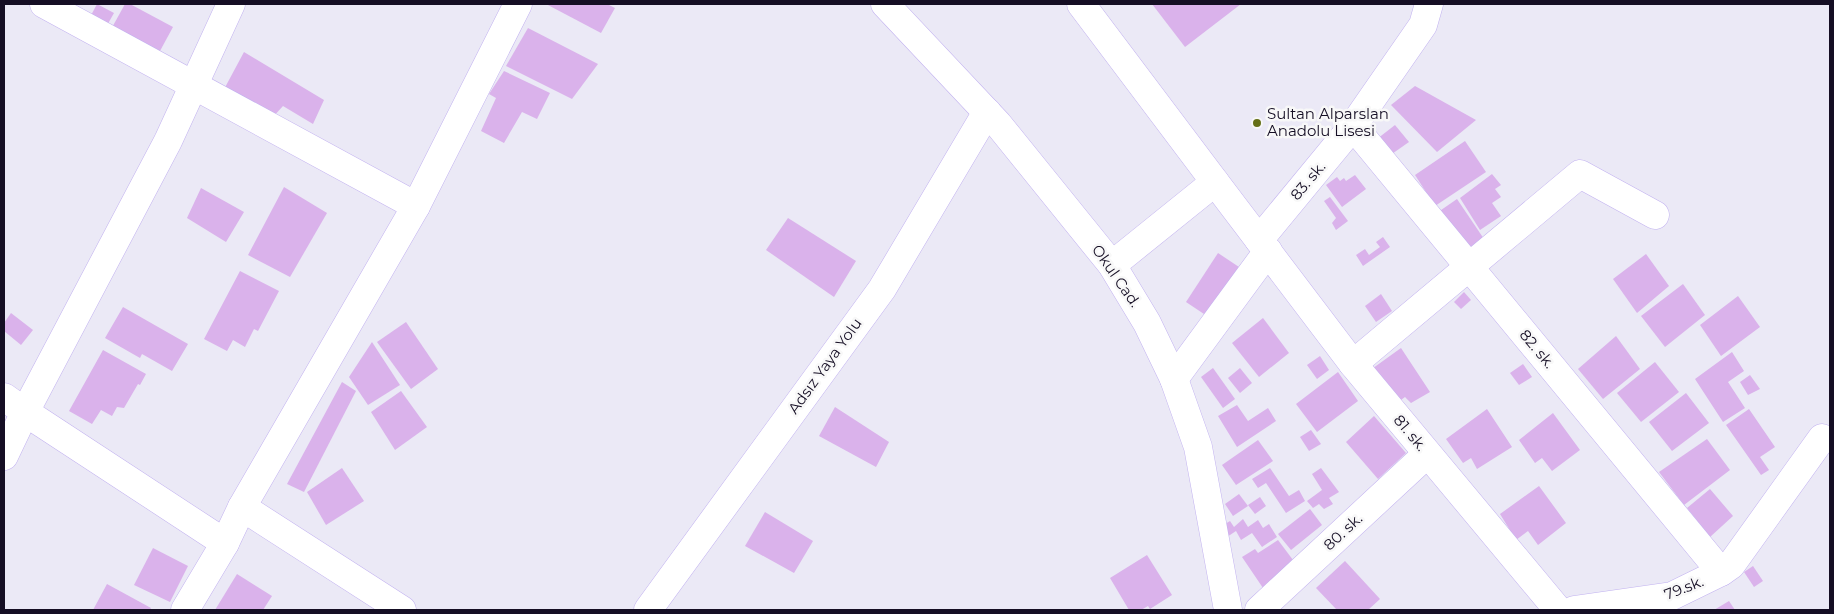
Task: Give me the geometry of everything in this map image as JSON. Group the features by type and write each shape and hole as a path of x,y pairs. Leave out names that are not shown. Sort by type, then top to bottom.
{"street":[{"path":"44,4 416,206"},
{"path":"4,456 168,141 231,4"},
{"path":"185,610 225,543 242,507 416,206 518,4"},
{"name":"Okul Cad.","path":"885,4 987,112 1112,265 1148,323 1174,379 1198,447 1228,610"},
{"name":"81. sk.","path":"1081,4 1353,364 1558,610"},
{"name":"83. sk.","path":"1174,379 1264,246 1353,126 1423,25 1429,4"},
{"name":"Adsız Yaya Yolu","path":"648,610 882,289 987,112"},
{"name":"82. sk.","path":"1353,126 1468,266 1726,568"},
{"path":"1353,364 1580,174 1655,215"},
{"path":"1112,265 1215,182"},
{"path":"4,397 225,543"},
{"path":"1726,568 1822,438"},
{"name":"80. sk.","path":"1258,610 1427,454"},
{"path":"242,507 402,610"},
{"name":"79.sk.","path":"1574,610 1672,596 1726,568"}],"building":[{"path":"97,4 114,13 105,29 88,21"},
{"path":"125,4 130,4 173,27 154,62 109,33"},
{"path":"546,4 607,4 615,8 601,33"},
{"path":"1152,4 1241,4 1185,47"},
{"path":"528,28 598,64 572,99 506,66"},
{"path":"244,52 324,100 313,124 283,106 272,118 222,93"},
{"path":"504,71 550,93 537,119 522,112 504,143 481,131 496,98 489,94"},
{"path":"1415,86 1476,120 1437,152 1391,105"},
{"path":"1395,125 1409,142 1389,156 1377,139"},
{"path":"1465,141 1486,172 1435,206 1415,175"},
{"path":"1492,174 1501,185 1495,189 1501,197 1492,203 1501,216 1480,230 1460,198"},
{"path":"1355,175 1366,189 1342,207 1326,185 1337,177 1340,181 1344,178 1346,181"},
{"path":"284,187 327,213 290,277 248,255"},
{"path":"201,188 244,212 226,242 187,218"},
{"path":"1330,197 1348,221 1336,230 1332,223 1336,218 1324,201"},
{"path":"1457,199 1484,239 1461,254 1431,217"},
{"path":"788,218 856,261 834,297 766,250"},
{"path":"1383,237 1390,247 1363,266 1356,255 1365,249 1369,255 1380,247 1376,242"},
{"path":"1218,253 1242,269 1210,318 1186,302"},
{"path":"1646,254 1669,286 1637,313 1613,279"},
{"path":"240,271 279,291 258,331 254,329 245,347 233,340 227,351 204,339"},
{"path":"1683,284 1705,315 1665,347 1641,316"},
{"path":"1464,292 1471,300 1461,309 1454,302"},
{"path":"1381,294 1392,311 1376,322 1365,306"},
{"path":"1738,296 1760,327 1721,356 1700,325"},
{"path":"123,307 188,344 172,371 142,354 140,358 105,338"},
{"path":"11,313 33,330 21,345 4,331 4,323"},
{"path":"1263,318 1289,353 1259,377 1232,343"},
{"path":"406,322 438,369 411,389 377,342"},
{"path":"1616,336 1640,369 1603,399 1578,369"},
{"path":"372,342 400,385 368,405 349,377"},
{"path":"1401,348 1430,392 1411,403 1405,397 1394,405 1369,371"},
{"path":"103,350 146,374 124,408 117,407 112,416 101,410 92,424 69,411"},
{"path":"1732,352 1744,371 1728,382 1745,408 1723,422 1695,379"},
{"path":"1320,356 1329,370 1317,379 1307,365"},
{"path":"1655,362 1679,392 1641,422 1617,393"},
{"path":"1523,364 1532,377 1519,385 1510,373"},
{"path":"1213,368 1235,399 1223,408 1201,377"},
{"path":"1240,368 1252,383 1240,393 1228,378"},
{"path":"1338,372 1358,401 1317,432 1296,404"},
{"path":"1750,375 1760,389 1748,395 1740,382"},
{"path":"342,382 356,391 304,492 287,484"},
{"path":"401,391 427,427 395,450 371,412"},
{"path":"1686,393 1709,423 1672,451 1649,422"},
{"path":"1237,405 1248,421 1268,408 1276,421 1237,447 1218,416"},
{"path":"835,407 889,442 876,467 819,436"},
{"path":"1487,409 1512,447 1477,469 1471,458 1463,463 1446,439"},
{"path":"1749,409 1775,447 1760,457 1769,470 1761,475 1726,425"},
{"path":"1553,413 1580,450 1552,471 1542,458 1535,463 1519,440"},
{"path":"1374,416 1406,453 1378,479 1346,442"},
{"path":"1311,430 1321,444 1309,451 1300,437"},
{"path":"1707,439 1730,470 1684,505 1659,472"},
{"path":"1258,440 1273,461 1236,485 1222,465"},
{"path":"342,468 364,501 326,525 307,492"},
{"path":"1270,468 1289,496 1299,490 1305,501 1286,513 1266,483 1258,488 1252,479"},
{"path":"1321,468 1339,492 1329,498 1333,504 1324,509 1319,504 1313,508 1307,501 1322,490 1312,474"},
{"path":"1539,486 1566,523 1538,545 1528,531 1516,540 1500,514"},
{"path":"1710,489 1733,516 1710,537 1687,508"},
{"path":"1239,494 1248,506 1233,516 1225,504"},
{"path":"1260,497 1266,506 1255,514 1248,505"},
{"path":"1310,509 1322,525 1291,550 1278,534"},
{"path":"765,512 813,541 794,573 745,546"},
{"path":"1243,519 1248,527 1258,520 1263,528 1269,524 1277,537 1262,547 1252,533 1241,540 1236,531 1224,539 1217,529 1230,521 1234,527"},
{"path":"1278,540 1293,560 1263,588 1242,557 1255,549 1258,553"},
{"path":"153,548 188,566 170,602 134,585"},
{"path":"1147,555 1172,595 1150,609 1148,606 1141,610 1129,610 1110,578"},
{"path":"1345,561 1380,599 1368,610 1337,610 1316,588"},
{"path":"1753,566 1763,581 1754,587 1744,572"},
{"path":"237,574 272,596 263,610 215,610"},
{"path":"107,584 151,608 150,610 93,610"},
{"path":"1729,601 1735,610 1714,610"}],"place":[{"name":"Sultan Alparslan Anadolu Lisesi","path":"1257,123"}]}
